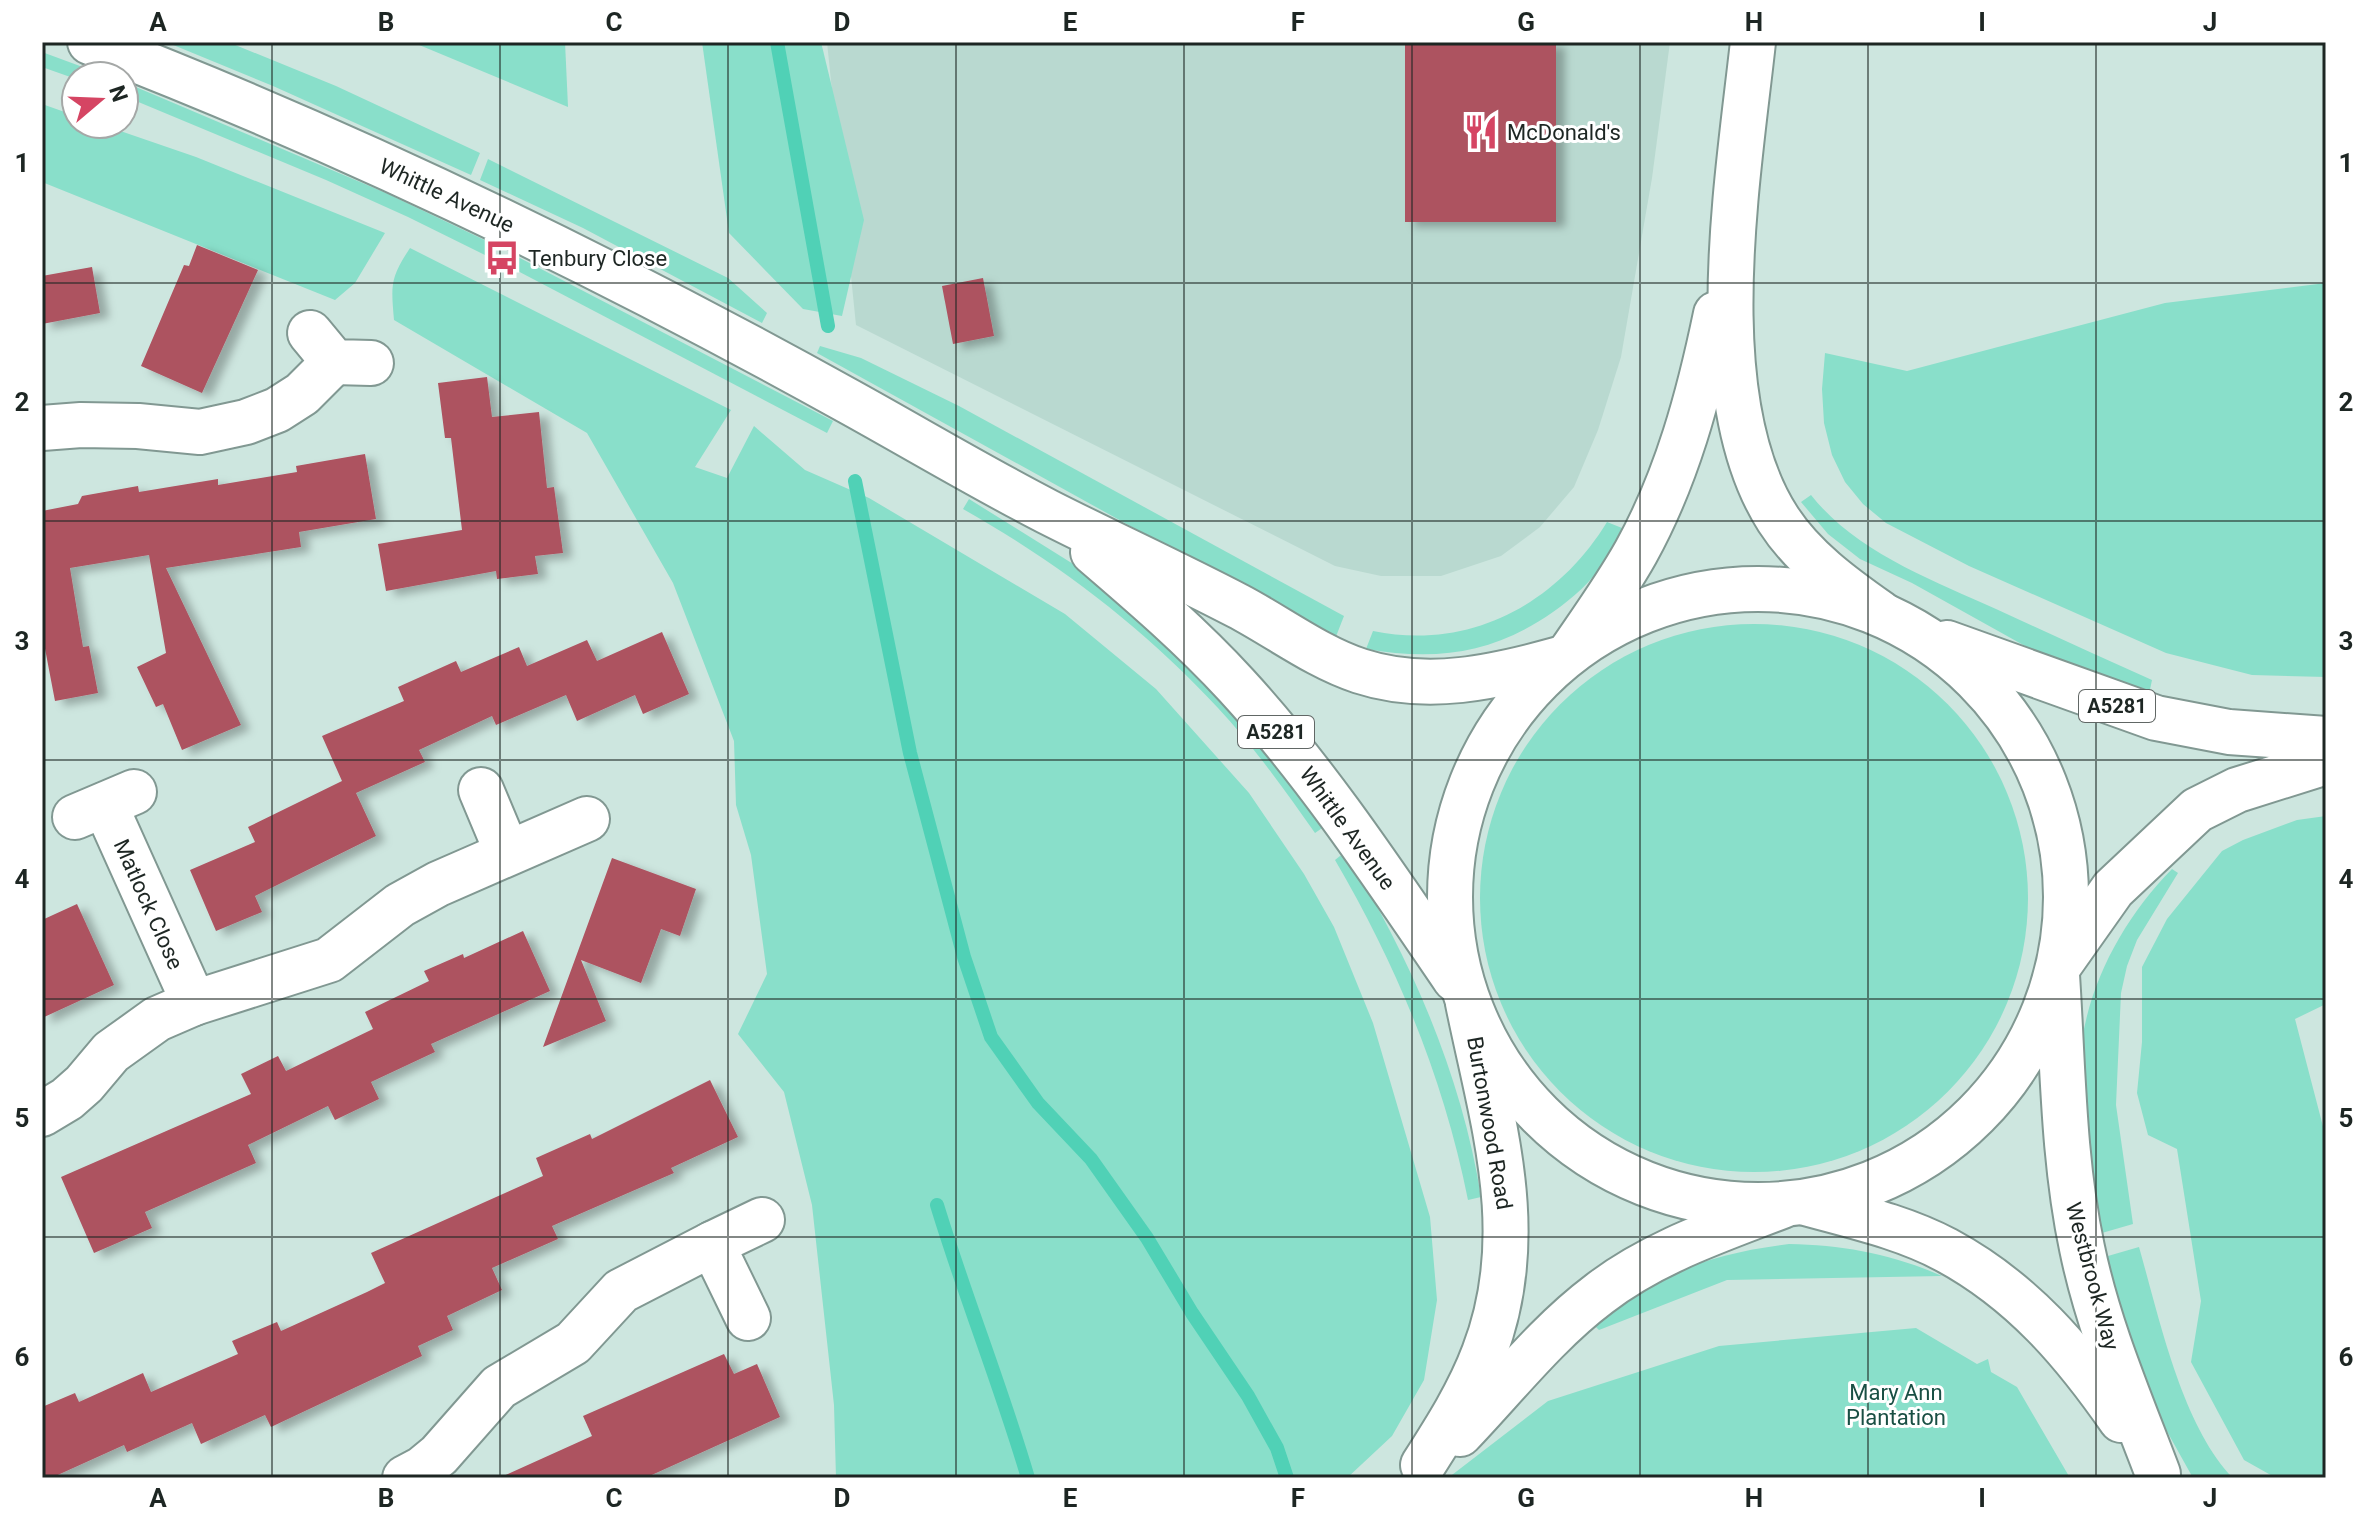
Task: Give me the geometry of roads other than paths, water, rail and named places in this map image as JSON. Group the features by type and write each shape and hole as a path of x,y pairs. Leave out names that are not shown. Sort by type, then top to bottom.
{"main road":[{"name":"Whittle Avenue","path":"90,42 417,179 583,259 789,368 1046,511 1241,607 1343,665 1387,678 1435,683 1501,675 1566,655"},
{"path":"1566,655 1609,598 1636,552 1674,467 1701,387 1732,240 1753,42"},
{"path":"1732,240 1732,352 1740,417 1751,463 1780,522 1808,555 1840,585 1880,613"},
{"path":"42,428 123,425 200,432 246,422 277,410 302,394 338,352"},
{"name":"Whittle Avenue","path":"1046,511 1152,603 1237,686 1286,744 1403,902 1466,997"},
{"name":"A5281","path":"2326,739 2229,732 2156,718 1918,633 1880,613 1828,596 1789,590 1720,590 1668,601 1617,621 1566,655 1499,727 1461,810 1449,901 1466,997 1504,1075 1559,1134 1626,1178 1703,1202 1794,1205 1892,1177 1966,1127 2022,1058 2058,970 2113,889 2197,810 2237,790 2326,762"},
{"name":"A5281","path":"1918,633 1991,695 2042,776 2066,870 2058,970"},
{"path":"481,790 507,852"},
{"name":"Matlock Close","path":"105,805 194,1003"},
{"path":"42,1114 67,1099 111,1052 157,1019 194,1003 329,960 400,905 438,884 587,819"},
{"name":"Westbrook Way","path":"2058,970 2065,1131 2082,1250 2112,1353 2160,1476"},
{"name":"Burtonwood Road","path":"1416,1472 1448,1426 1485,1351 1504,1269 1507,1242 1502,1165 1466,997"},
{"name":"Burtonwood Road","path":"1416,1472 1458,1436 1562,1326 1600,1293 1645,1264 1699,1239 1794,1205"},
{"name":"Westbrook Way","path":"1794,1205 1907,1233 1945,1250 2004,1289 2067,1346 2160,1476"},
{"path":"405,1478 439,1455 499,1387 573,1343 621,1291 762,1220"},
{"path":"712,1244 748,1318"}],"waterway":[{"path":"777,42 828,326"},
{"path":"855,481 910,753 964,957 991,1037 1038,1103 1091,1159 1147,1238 1192,1313 1248,1396 1277,1448 1287,1478"},
{"path":"937,1205 1028,1478"}],"place":[{"name":"McDonald's","path":"1481,132"},
{"name":"Tenbury Close","path":"502,258"}],"park label":[{"name":"Mary Ann Plantation","path":"1896,1404"}]}
